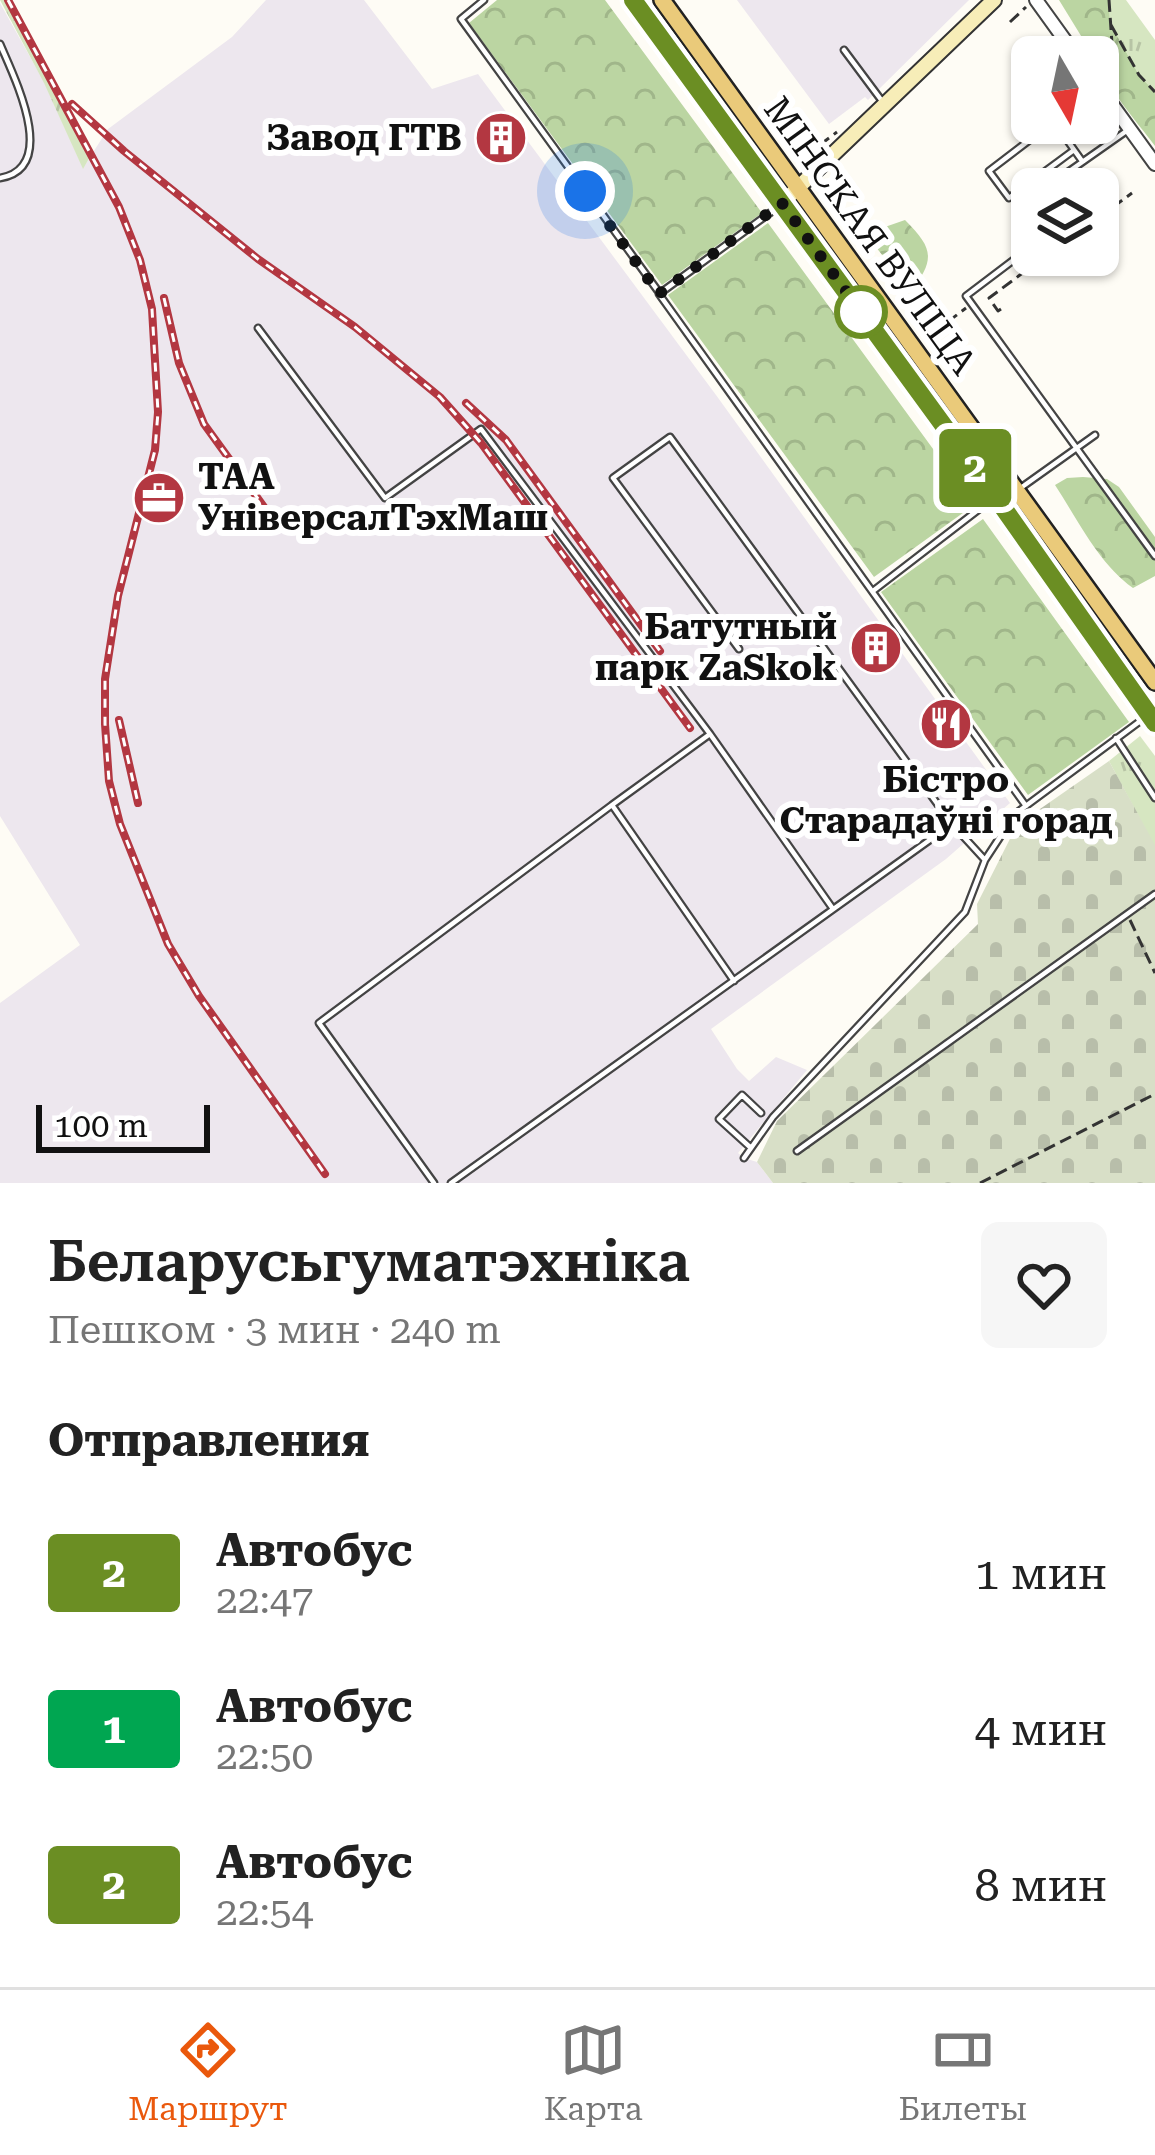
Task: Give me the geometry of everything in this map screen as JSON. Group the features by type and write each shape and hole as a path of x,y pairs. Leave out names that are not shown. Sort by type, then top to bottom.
{"main road":[{"name":"МІНСКАЯ ВУЛІЦА","path":"633,0 1153,716"},
{"name":"МІНСКАЯ ВУЛІЦА","path":"662,0 1155,682"},
{"path":"782,203 994,0"},
{"path":"1096,640 1112,637 1114,625"}],"street":[{"path":"1035,0 1062,36"},
{"path":"1119,114 1155,164"}],"lane":[{"path":"484,0 460,19 1026,806"},
{"path":"0,44 26,112 31,144 22,166 0,178"},
{"path":"844,50 886,105"},
{"path":"1073,168 1129,128"},
{"path":"1026,144 989,171 1009,198 1074,150"},
{"path":"1070,144 1082,161"},
{"path":"659,294 782,203"},
{"path":"1011,262 966,296 1155,556"},
{"path":"259,328 385,498 482,429 710,734 833,909"},
{"path":"1017,490 1095,435"},
{"path":"739,650 613,478 670,437 952,824 985,860"},
{"path":"873,591 995,496"},
{"path":"744,1158 788,1100 965,913 985,860 1015,814 1153,716"},
{"path":"434,1183 319,1023 710,734"},
{"path":"1116,738 1155,798"},
{"path":"612,805 734,981"},
{"path":"451,1183 952,824"},
{"path":"797,1151 1155,894"},
{"path":"752,1148 719,1119 742,1095 761,1113"}],"path":[{"path":"1010,22 1035,0"},
{"path":"1109,0 1111,36"},
{"path":"1110,23 1139,75 1155,92"},
{"path":"1119,204 1132,193"},
{"path":"933,333 1018,276"},
{"path":"988,298 1001,309"},
{"path":"1126,913 1155,974"},
{"path":"980,1183 1155,1094"}],"shaded area":[{"path":"266,0 364,0 432,89 478,74 1010,803 946,859 711,1029 749,1081 776,1057 807,1070 738,1153 757,1162 773,1183 0,1183 0,1003 80,945 0,816 0,3 44,82 83,168 108,129 232,37"},
{"path":"737,0 969,0 868,100 865,97 829,124"}],"green space":[{"path":"0,0 8,0 91,155 83,169 44,83"},
{"path":"497,0 605,0 762,213 662,285 469,23"},
{"path":"1059,0 1109,0 1110,23 1117,36 1081,36"},
{"path":"1109,0 1126,0 1155,40 1155,92 1139,75 1110,23"},
{"path":"1119,39 1139,75 1155,92 1155,146 1119,97"},
{"path":"905,220 928,254 911,292 872,242 882,228"},
{"path":"768,223 974,505 874,577 668,295"},
{"path":"1083,477 1107,479 1119,487 1155,537 1155,576 1133,588 1099,554 1055,485"},
{"path":"983,519 1129,722 1028,795 881,592"},
{"path":"1140,736 1155,756 1155,847 1109,761"},
{"path":"1109,761 1155,845 1155,1183 773,1183 757,1162 777,1121 978,924 977,904 1017,825"}],"railway":[{"path":"8,0 119,207 140,260 152,309 158,412 155,450 118,596 105,679 109,781 120,824 168,944 199,996 325,1174"},
{"path":"72,104 258,259 355,327 440,397 481,443 690,728"},
{"path":"164,298 179,363 204,424 272,518"},
{"path":"466,403 506,440 660,651"},
{"path":"119,720 138,803"}],"bus line":[{"name":"2","path":"633,0 1155,723"}],"place":[{"name":"Завод ГТВ","path":"501,138"},
{"name":"ТАА УніверсалТэхМаш","path":"159,498"},
{"name":"Батутный парк ZaSkok","path":"876,648"},
{"name":"Бістро Старадаўні горад","path":"946,724"}],"route":[{"path":"585,191 659,294 782,203 861,312"}]}
